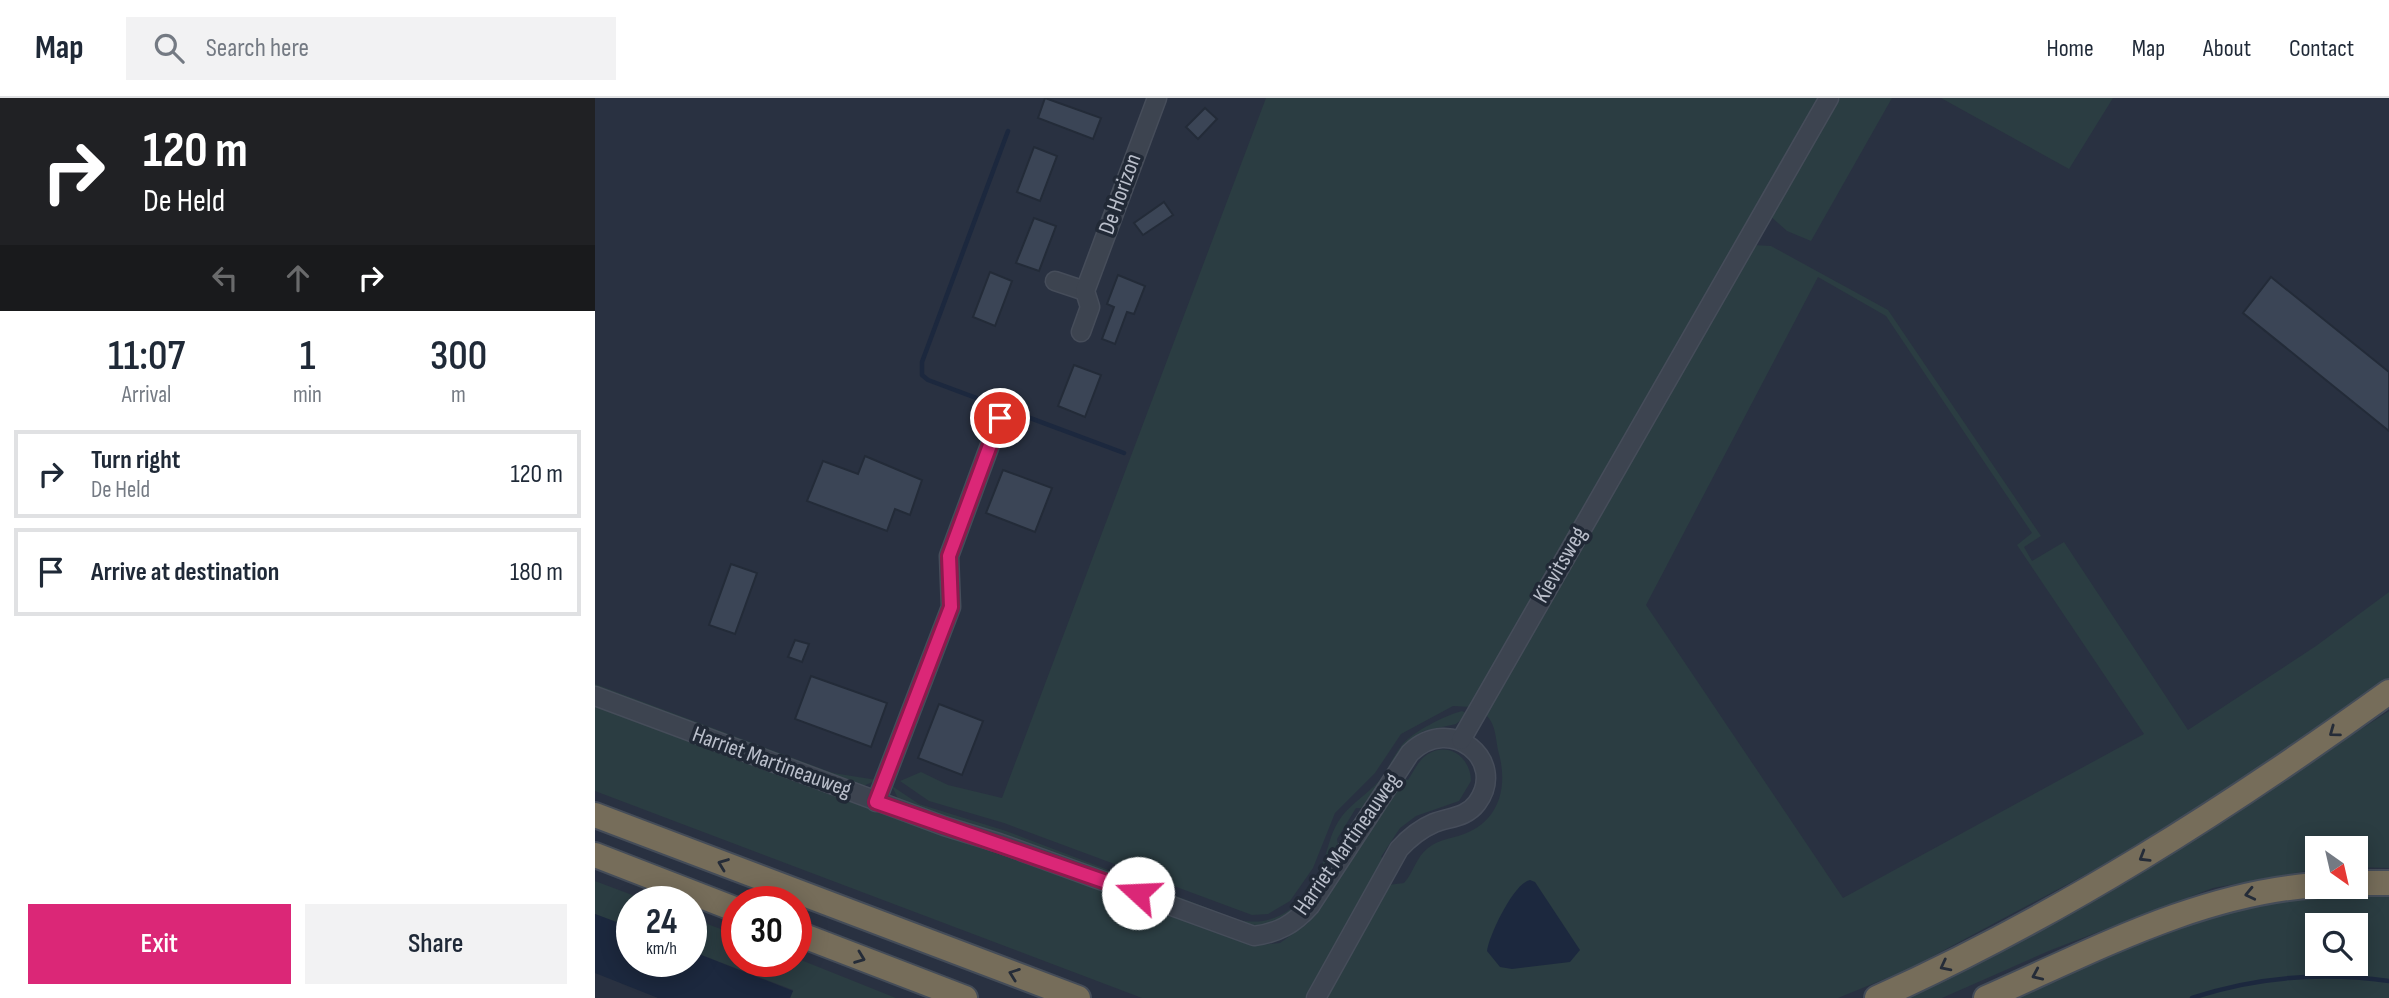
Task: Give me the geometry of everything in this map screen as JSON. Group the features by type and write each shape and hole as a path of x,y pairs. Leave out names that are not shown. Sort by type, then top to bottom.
{"highway":[{"path":"1877,998 1995,941 2123,869 2218,812 2389,691"},
{"path":"595,815 1078,998"},
{"path":"595,855 721,904"},
{"path":"2368,883 2389,883"},
{"path":"1986,998 2129,933 2189,911 2270,890 2305,886"},
{"path":"812,939 965,998"}],"street":[{"name":"De Horizon","path":"1081,332 1090,307 1085,291 1157,98"},
{"name":"Kievitsweg","path":"1461,740 1829,98"},
{"path":"1055,281 1085,291"},
{"path":"876,802 951,607 949,556 1000,418"},
{"name":"Harriet Martineauweg","path":"595,696 876,802 1254,936 1272,934 1287,926 1310,906 1410,753 1420,744 1442,736 1461,740"},
{"path":"1316,998 1399,849 1417,832 1461,816 1477,803 1485,782 1482,763 1461,740"}],"shaded area":[{"path":"1266,98 1822,98 1471,707 1453,706 1401,734 1375,773 1335,813 1313,868 1290,901 1268,914 1252,915 1004,823 929,801 900,781 921,772 948,785 1002,798"},
{"path":"1838,98 1892,98 1811,241 1787,231 1770,216"},
{"path":"1941,98 2113,98 2069,169"},
{"path":"1753,245 1771,246 1888,310 2041,536 2024,547 2032,561 2064,542 2188,730 2316,646 2389,592 2389,683 2150,840 1909,969 1838,998 1326,998 1388,885 1404,883 1428,848 1476,828 1493,812 1501,790 1502,766 1494,728 1485,714","holes":["1818,277 1886,316 2032,533 2017,545 2144,734 1843,898 1646,605"]},
{"path":"595,684 833,773 877,780 861,787 595,689"},
{"path":"595,706 1258,945 1280,943 1308,923 1403,778 1408,780 1425,756 1444,750 1458,754 1467,766 1471,781 1459,801 1416,816 1400,828 1381,857 1385,859 1307,998 1142,998 595,791"},
{"path":"1462,711 1468,714 1456,724 1424,731 1410,740 1364,808 1356,808 1337,839 1339,850 1310,895 1299,907 1272,923 1235,923 1000,834 899,801 892,786 919,804 1006,831 1239,920 1254,922 1280,915 1302,899 1317,876 1338,822 1379,781 1402,745 1430,725"},
{"path":"2389,711 2389,868 2368,867 2368,836 2305,836 2305,871 2213,888 2051,950 1942,998 1906,998 2143,871"},
{"path":"595,881 616,889 616,922 595,914"},
{"path":"2368,894 2389,894 2389,998 2010,998 2163,930 2246,906 2303,897 2305,900 2368,900"},
{"path":"707,924 721,929 721,962 707,957"},
{"path":"812,964 896,998 790,998 793,990 759,977 812,977"}],"water":[{"path":"1530,880 1535,882 1580,950 1570,962 1512,969 1500,967 1487,951 1489,943 1510,900 1524,883"},
{"path":"595,914 616,922 616,977 707,977 707,957 721,963 721,977 757,977 793,991 790,998 658,998 595,973"}],"building":[{"path":"1045,98 1101,118 1093,139 1038,118"},
{"path":"1205,108 1217,119 1198,139 1186,127"},
{"path":"1034,147 1057,156 1040,201 1017,192"},
{"path":"1164,202 1173,215 1143,235 1134,223"},
{"path":"1034,218 1056,226 1039,271 1016,263"},
{"path":"990,272 1012,281 995,326 973,317"},
{"path":"1118,275 1145,286 1134,314 1127,312 1115,344 1102,339 1114,307 1107,304"},
{"path":"2271,277 2389,372 2389,431 2243,313"},
{"path":"1074,365 1101,375 1085,417 1058,406"},
{"path":"865,456 922,480 910,515 895,509 887,531 807,501 823,461 858,474"},
{"path":"1003,470 1052,488 1035,532 986,513"},
{"path":"731,564 757,573 735,634 709,625"},
{"path":"795,640 809,644 802,662 788,657"},
{"path":"811,676 887,703 871,747 795,719"},
{"path":"939,704 983,721 962,775 918,758"}],"waterway":[{"path":"1008,131 922,362 922,375 928,380 1124,453"},
{"path":"2192,998 2240,985 2289,978 2339,977 2389,981"}],"route":[{"path":"1000,418 949,556 951,607 876,802 1138,893"}]}
